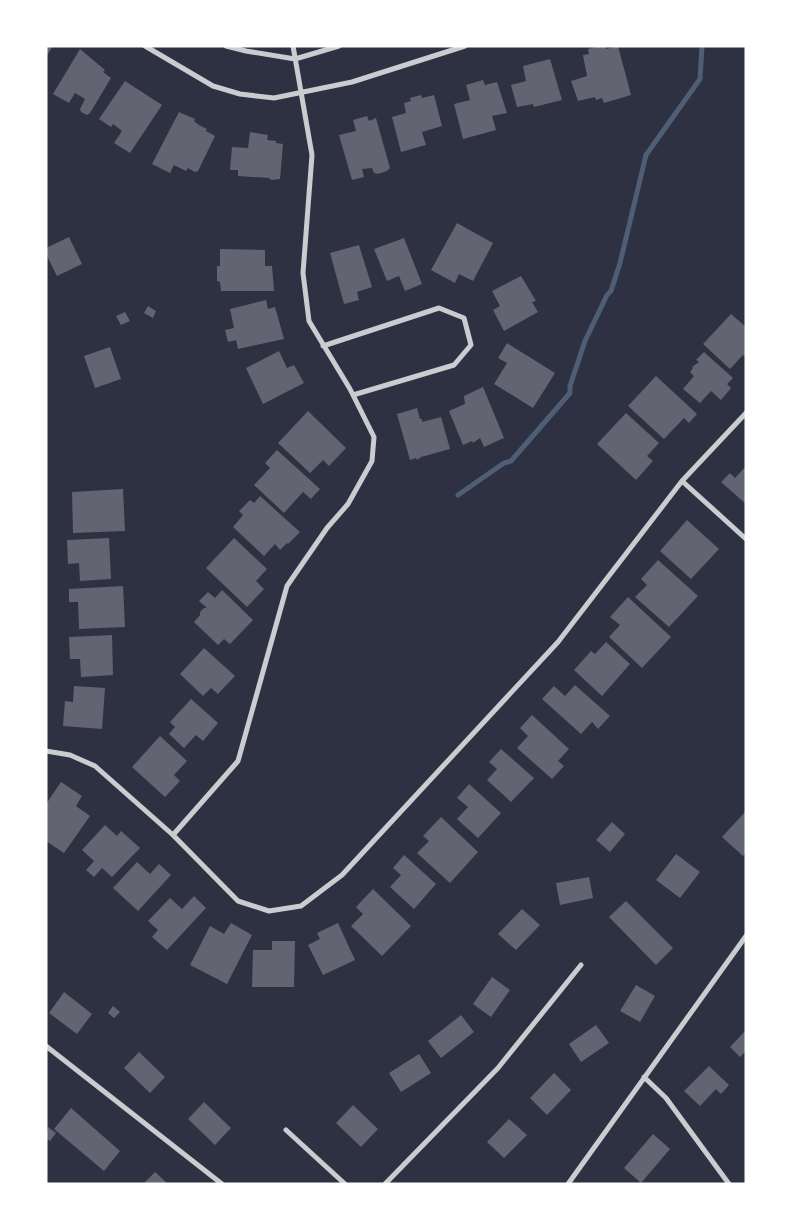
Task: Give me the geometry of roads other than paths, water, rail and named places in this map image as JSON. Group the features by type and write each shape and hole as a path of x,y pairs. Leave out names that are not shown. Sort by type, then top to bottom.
{"street":[{"path":"145,46 213,86 240,94 274,98 352,82 465,46"},
{"path":"226,46 246,52 295,59 339,46"},
{"path":"173,835 238,761 287,586 327,528 348,504 372,461 374,438 353,395 309,321 303,273 312,155 293,46"},
{"path":"323,346 439,308 464,318 472,345 454,364 353,395"},
{"path":"46,751 70,755 95,766 173,835 238,900 269,911 301,906 342,875 558,642 682,482 746,413"},
{"path":"682,482 746,539"},
{"path":"568,1184 746,936"},
{"path":"385,1184 498,1068 581,965"},
{"path":"46,1046 222,1184"},
{"path":"644,1077 666,1098 729,1184"},
{"path":"286,1130 345,1184"}],"waterway":[{"path":"458,495 504,463 511,461 570,393 570,386 585,341 607,295 611,291 620,263 646,155 700,79 702,46"}]}
